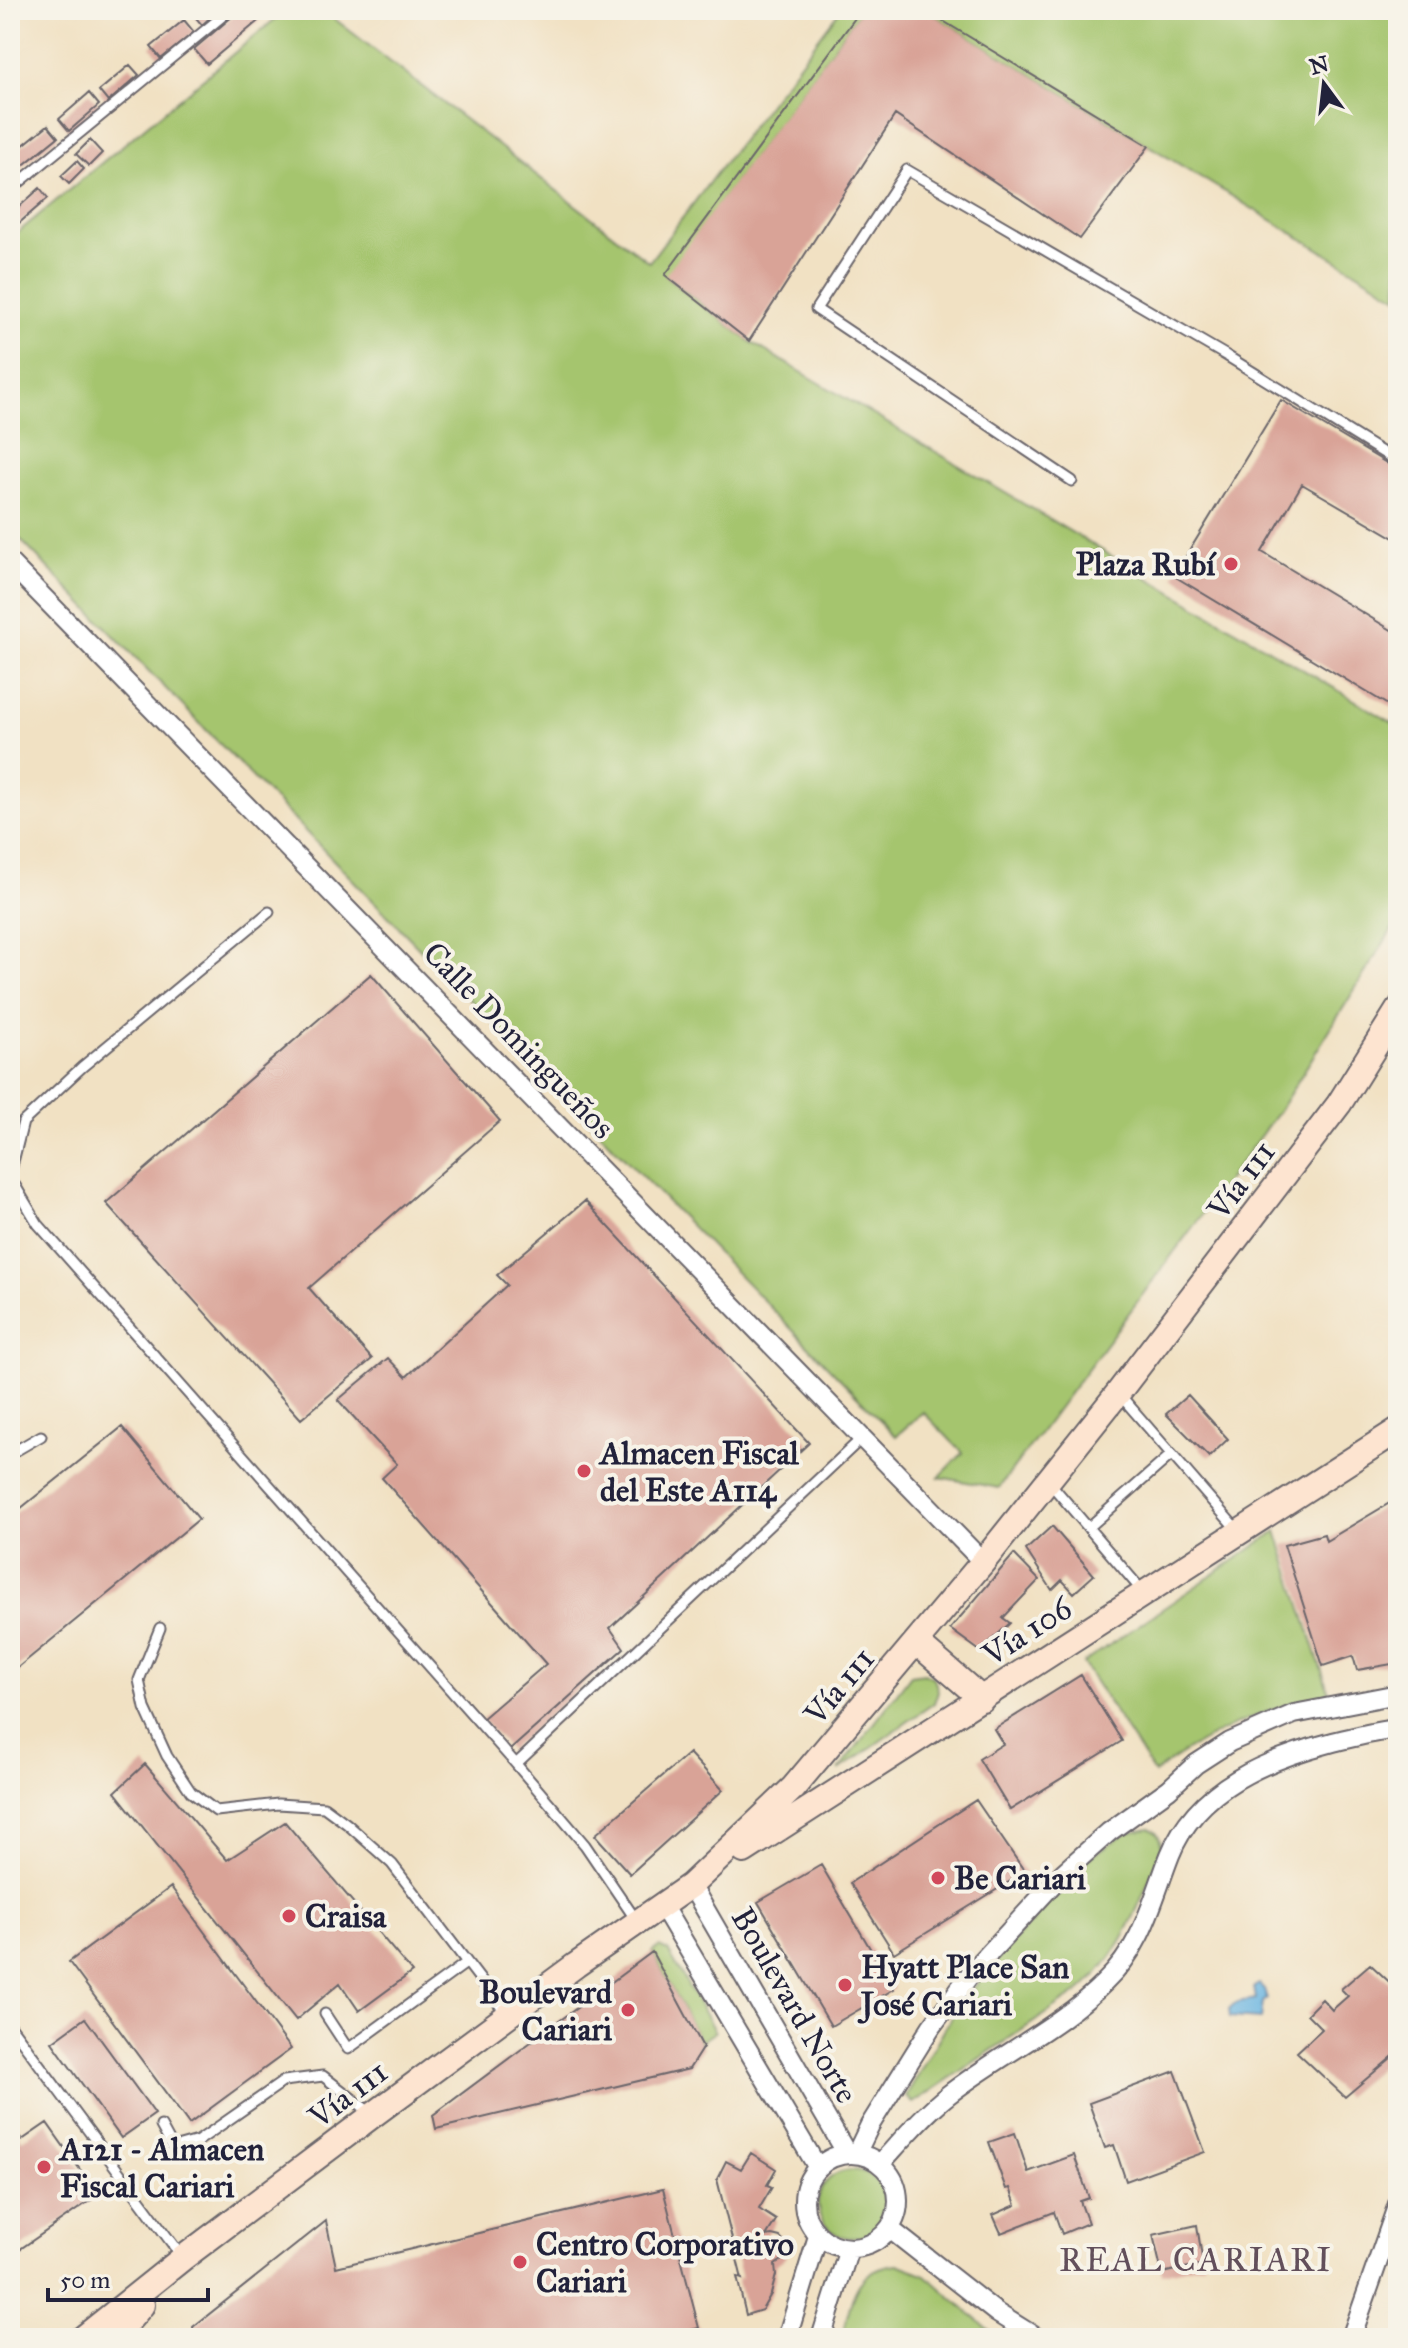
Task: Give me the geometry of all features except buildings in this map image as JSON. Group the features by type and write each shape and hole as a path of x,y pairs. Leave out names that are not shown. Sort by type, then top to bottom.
{"main road":[{"name":"Vía 111","path":"83,2338 183,2258 373,2115 691,1885 793,1788 917,1643 1118,1393 1339,1104 1398,1010"},
{"name":"Vía 106","path":"691,1885 1398,1430"},
{"path":"917,1643 982,1699"},
{"name":"Vía 111","path":"114,2338 183,2258"}],"street":[{"name":"Calle Domingueños","path":"10,563 983,1562"},
{"path":"851,2154 931,2027 972,1972 1086,1852 1169,1789 1196,1764 1230,1742 1294,1714 1398,1694"},
{"path":"880,2164 950,2093 1082,2004 1107,1981 1135,1945 1158,1894 1171,1854 1195,1814 1223,1788 1277,1758 1350,1738 1398,1729"},
{"path":"1169,1789 1195,1814"},
{"name":"Boulevard Norte","path":"691,1885 851,2154"},
{"name":"Boulevard Norte","path":"662,1905 818,2168"},
{"path":"851,2154 869,2157 880,2164 891,2174 897,2187 899,2202 890,2229 864,2247 849,2249 836,2247 818,2236 807,2220 804,2193 809,2179 818,2168 836,2156 851,2154"},
{"path":"1351,2338 1398,2204"},
{"path":"890,2229 997,2313 1037,2338"},
{"path":"787,2338 818,2236"},
{"path":"821,2338 849,2249"}],"lane":[{"path":"10,190 230,10"},
{"path":"1072,481 816,309 907,170 1227,356 1398,462"},
{"path":"269,912 82,1067 23,1122 10,1176 38,1224 585,1845 637,1922"},
{"path":"1118,1393 1239,1532"},
{"path":"10,1454 41,1436"},
{"path":"516,1764 862,1438"},
{"path":"1088,1528 1171,1455"},
{"path":"1048,1480 1144,1593"},
{"path":"160,1628 139,1680 145,1708 167,1756 191,1792 216,1811 278,1804 324,1807 392,1864 508,2016"},
{"path":"325,2014 348,2049 466,1963"},
{"path":"10,2025 183,2258"},
{"path":"161,2126 173,2148 198,2141 284,2081 323,2076 373,2115"}],"green space":[{"path":"286,10 323,10 649,262 840,10 861,10 666,276 749,341 1398,726 1398,920 1281,1108 999,1488 939,1477 963,1453 923,1412 896,1436 10,529 10,239"},
{"path":"925,10 1398,10 1398,297"},
{"path":"1277,1531 1329,1693 1282,1706 1237,1724 1194,1746 1154,1773 1083,1663"},
{"path":"924,1673 934,1678 938,1691 934,1703 839,1770 911,1675"},
{"path":"1149,1828 1155,1831 1162,1847 1130,1925 1095,1976 1080,1991 913,2103 906,2096 957,2007 1080,1864 1126,1833"},
{"path":"659,1947 668,1951 715,2032 700,2042 652,1952"},
{"path":"852,2170 876,2180 886,2204 876,2228 852,2238 828,2228 818,2204 828,2180"},
{"path":"898,2264 926,2275 998,2338 842,2338 852,2300 863,2279 883,2267"}],"water":[{"path":"1259,1984 1267,1999 1263,2002 1261,2019 1230,2017 1229,2009 1235,2003 1256,1999 1254,1987"}],"place":[{"name":"Plaza Rubí","path":"1231,564"},
{"name":"Almacen Fiscal del Este A114","path":"584,1471"},
{"name":"Be Cariari","path":"938,1878"},
{"name":"Craisa","path":"289,1916"},
{"name":"Hyatt Place San José Cariari","path":"845,1985"},
{"name":"Boulevard Cariari","path":"628,2010"},
{"name":"A121 - Almacen Fiscal Cariari","path":"44,2167"},
{"name":"Centro Corporativo Cariari","path":"520,2262"}],"district":[{"name":"REAL CARIARI","path":"1196,2259"}]}
